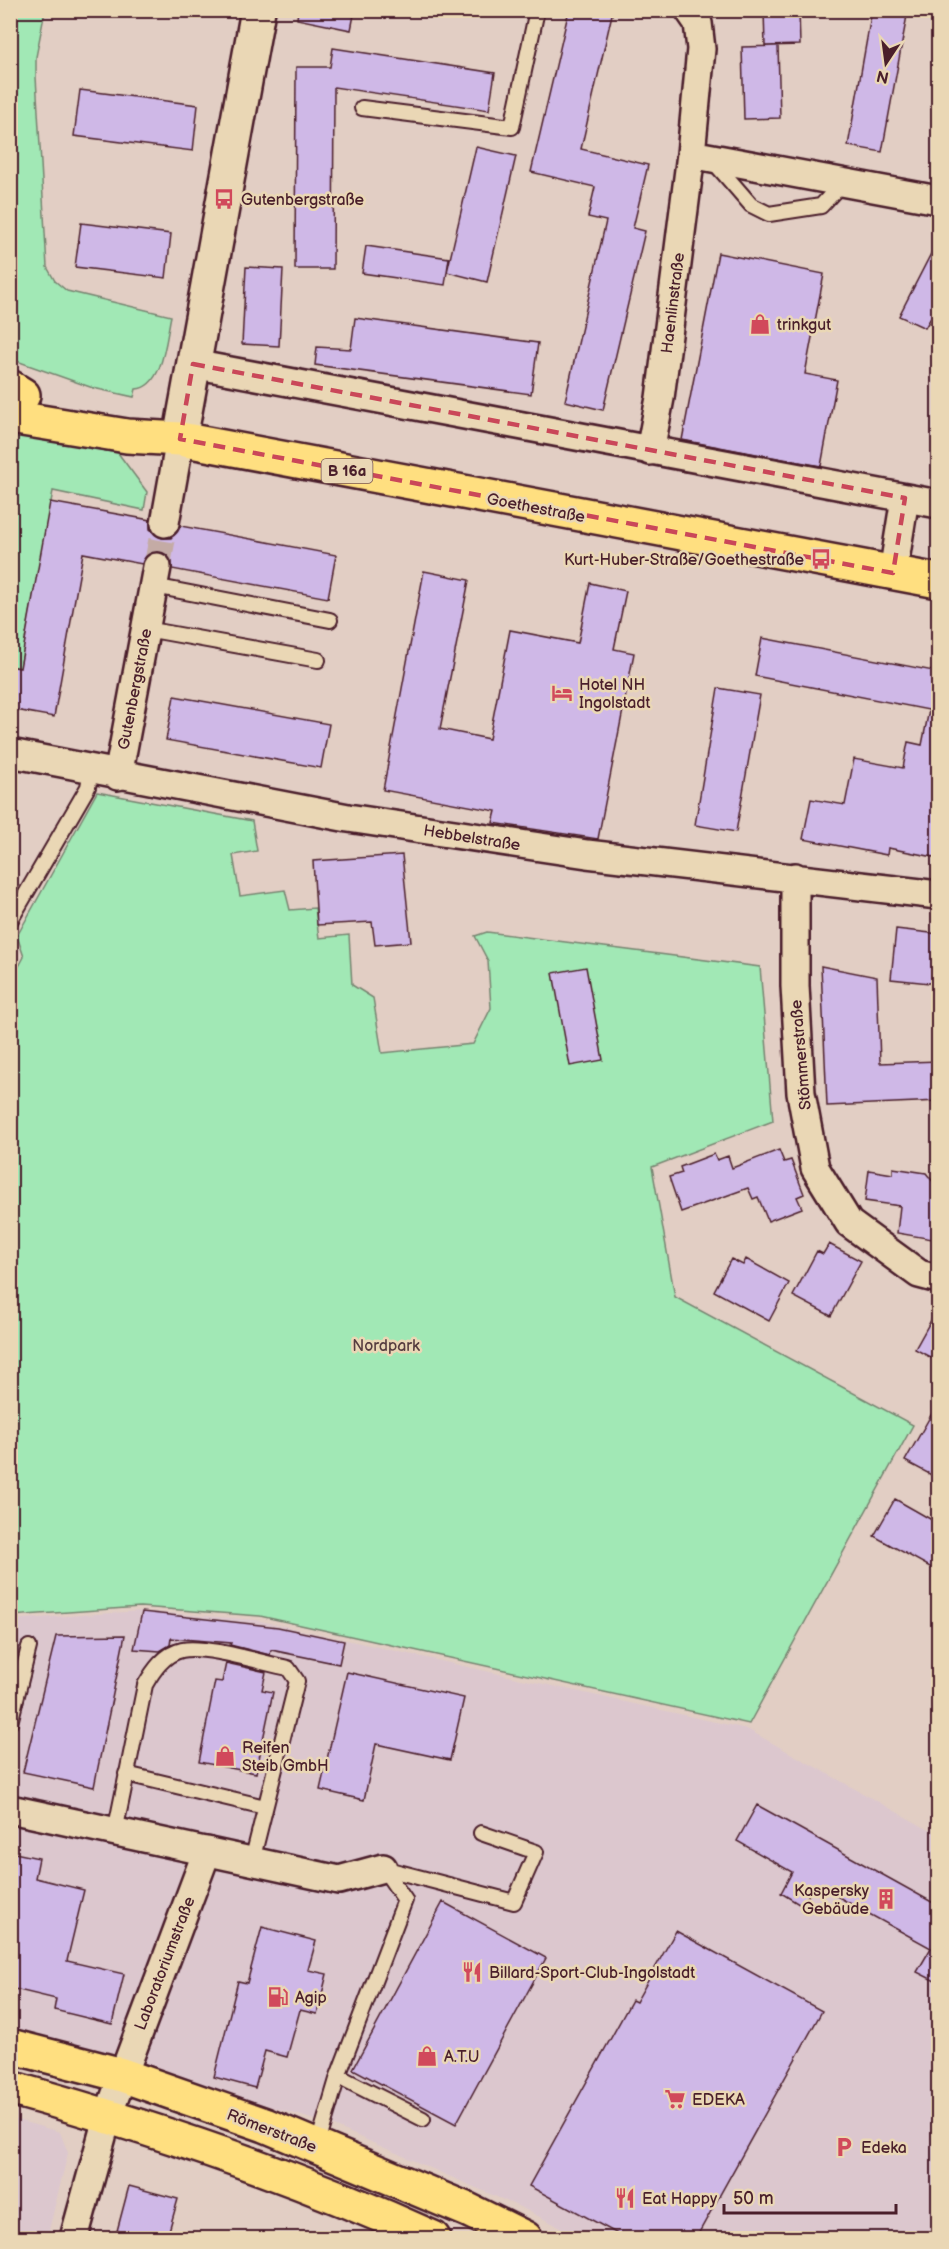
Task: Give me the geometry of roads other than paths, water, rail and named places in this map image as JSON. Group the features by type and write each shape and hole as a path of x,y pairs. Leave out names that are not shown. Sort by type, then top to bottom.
{"main road":[{"name":"B 16a","path":"14,398 137,420 180,439"},
{"name":"Goethestraße","path":"180,439 939,581"},
{"name":"Römerstraße","path":"10,2046 122,2075 266,2126 468,2210 525,2238"},
{"path":"10,2088 108,2115 237,2158 433,2238"}],"street":[{"path":"165,523 258,10"},
{"name":"Haenlinstraße","path":"650,451 701,156 701,49 698,22 689,10"},
{"path":"701,156 939,200"},
{"path":"193,363 939,504"},
{"path":"893,573 905,498"},
{"name":"Gutenbergstraße","path":"118,776 156,576"},
{"name":"Hebbelstraße","path":"10,753 118,776 348,818 587,854 939,895"},
{"name":"Stömmerstraße","path":"795,877 795,986 801,1093 815,1168 849,1223 919,1274 939,1279"},
{"path":"10,1809 339,1880 383,1868"},
{"name":"Laboratoriumstraße","path":"74,2238 108,2115 207,1851"}],"lane":[{"path":"362,108 512,127 537,10"},
{"path":"701,156 751,205 769,214 821,206 842,183"},
{"path":"156,576 330,620"},
{"path":"146,629 318,660"},
{"path":"10,921 88,787 91,770"},
{"path":"10,1723 29,1647"},
{"path":"115,1832 145,1685 157,1665 180,1650 203,1650 288,1668 297,1681 252,1861"},
{"path":"126,1774 265,1808"},
{"path":"383,1868 514,1902 536,1852 481,1833"},
{"path":"317,2147 338,2076 405,1900 383,1868"},
{"path":"338,2076 423,2119"}],"tunnel":[{"path":"157,567 165,523"}],"place":[{"name":"Gutenbergstraße","path":"224,199"},
{"name":"trinkgut","path":"760,324"},
{"name":"Kurt-Huber-Straße/Goethestraße","path":"821,559"},
{"name":"Hotel NH Ingolstadt","path":"562,693"},
{"name":"Reifen Steib GmbH","path":"225,1756"},
{"name":"Kaspersky Gebäude","path":"886,1899"},
{"name":"Billard-Sport-Club-Ingolstadt","path":"472,1972"},
{"name":"Agip","path":"278,1997"},
{"name":"A.T.U","path":"427,2056"},
{"name":"EDEKA","path":"675,2099"},
{"name":"Edeka","path":"844,2147"},
{"name":"Eat Happy","path":"625,2198"}],"park label":[{"name":"Nordpark","path":"386,1345"}]}
